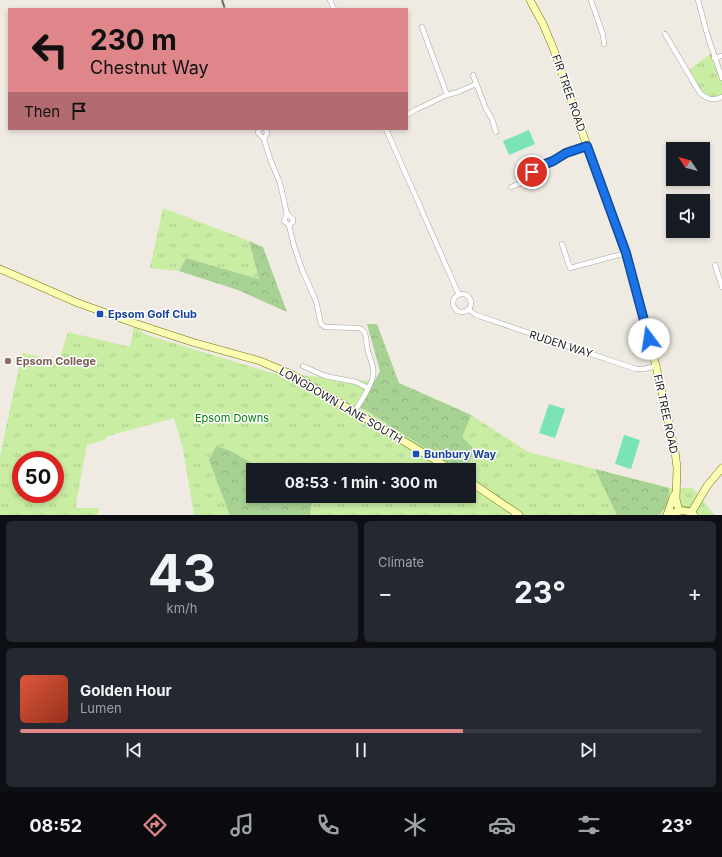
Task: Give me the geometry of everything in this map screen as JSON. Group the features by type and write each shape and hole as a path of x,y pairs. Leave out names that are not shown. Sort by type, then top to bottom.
{"main road":[{"name":"FIR TREE ROAD","path":"530,0 551,42 626,253 656,366 676,452 676,490 679,511"},
{"name":"LONGDOWN LANE SOUTH","path":"0,269 78,302 137,324 192,342 260,361 291,374 440,463"},
{"path":"668,515 679,511 692,514 707,486 722,468"},
{"path":"476,487 519,515"},
{"name":"FIR TREE ROAD","path":"668,515 676,490"}],"street":[{"path":"590,0 603,35 604,44"},
{"path":"698,0 714,58 722,78"},
{"path":"422,27 447,94"},
{"path":"665,34 700,93 709,99 722,97"},
{"path":"714,58 722,56"},
{"path":"473,75 496,132"},
{"path":"408,114 447,94 458,92 476,84"},
{"path":"258,130 259,135 264,139 280,183 287,214 284,220 289,226 303,272 316,301 321,324 325,327 358,328 365,334 368,353 374,370 368,388 355,411"},
{"path":"264,139 267,133 266,130"},
{"name":"RUDEN WAY","path":"386,130 459,295"},
{"path":"510,187 526,181 535,168 553,161 566,153 587,146"},
{"path":"528,160 531,166 535,168"},
{"path":"562,244 570,268 626,253"},
{"path":"715,265 722,287"},
{"name":"RUDEN WAY","path":"459,295 465,295 470,298 471,305 468,310 466,312 459,312 454,307 454,300 459,295"},
{"name":"RUDEN WAY","path":"468,310 476,315 636,369 656,366"},
{"path":"303,366 325,376 356,382 368,388"}],"green space":[{"path":"713,52 722,78 722,97 720,98 705,97 687,71"},
{"path":"529,130 535,144 509,155 503,141"},
{"path":"163,208 249,241 259,279 186,258 179,271 150,268"},
{"path":"249,241 263,247 287,312 238,290 179,271 186,258 259,279"},
{"path":"367,324 377,324 399,383 471,415 462,437 474,449 469,463 448,463 366,410 360,408 380,371"},
{"name":"Epsom Downs","path":"134,326 147,335 272,373 399,383 471,415 528,452 669,488 693,488 714,515 194,515 183,449 174,418 108,436 104,440 87,445 76,508 99,508 98,515 0,515 0,456 22,353 59,361 68,332 130,347"},
{"path":"549,404 565,409 555,438 539,433"},
{"path":"624,435 640,440 631,469 615,464"},
{"path":"216,446 231,451 251,463 246,463 246,503 312,503 310,515 230,515 209,460"},
{"path":"595,469 669,488 668,503 659,515 617,515"}],"railway":[{"path":"222,0 225,8"}],"place":[{"name":"Epsom Golf Club","path":"100,314"},
{"name":"Epsom College","path":"8,361"},
{"name":"Bunbury Way","path":"416,454"}],"route":[{"path":"532,172 535,168 553,161 566,153 587,146 626,253 649,339"}]}
